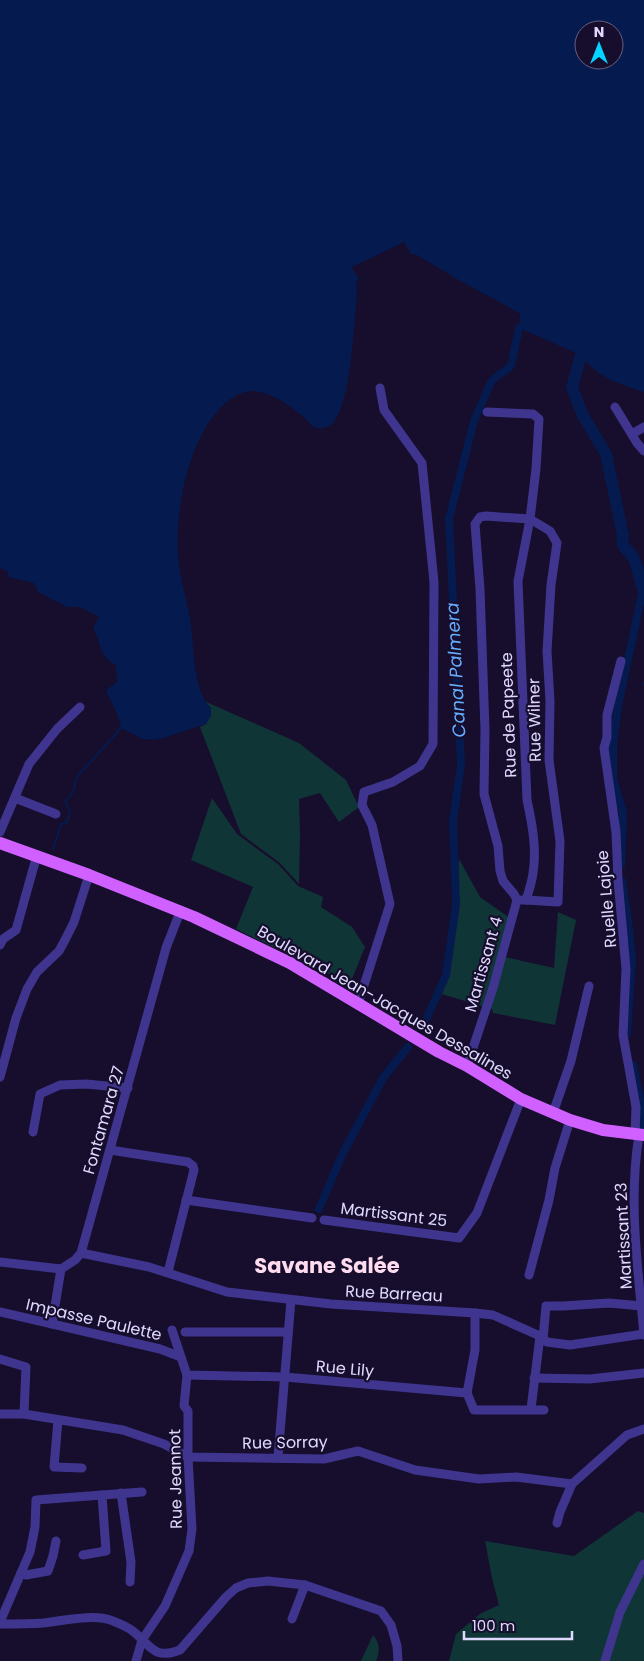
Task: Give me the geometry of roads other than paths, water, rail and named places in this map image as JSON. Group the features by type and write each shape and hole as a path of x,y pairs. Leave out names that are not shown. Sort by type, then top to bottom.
{"main road":[{"name":"Boulevard Jean-Jacques Dessalines","path":"0,843 37,855 194,916 290,963 439,1052 467,1066 521,1099 553,1114 603,1130 639,1135"}],"street":[{"path":"358,1004 390,904 372,826 362,805 364,792 393,782 420,766 434,744 434,582 422,463 384,410 380,388"},
{"path":"615,407 644,451"},
{"name":"Rue de Papeete","path":"487,412 533,414 539,419 530,519 518,582 527,800 535,856 533,874 522,900"},
{"path":"632,434 644,427"},
{"path":"522,900 503,881 500,871 498,846 484,794 485,730 480,589 475,524 480,517 486,516 530,519"},
{"name":"Rue Wilner","path":"522,900 558,902 560,841 548,760 550,701 548,651 551,585 557,543 550,530 530,519"},
{"name":"Ruelle Lajoie","path":"621,662 607,715 607,737 604,748 616,832 618,880 626,968 623,1036 636,1106 639,1135"},
{"path":"0,832 29,764 57,729 80,707"},
{"path":"15,798 56,814"},
{"path":"0,945 3,939 16,930 37,855"},
{"path":"0,1077 16,1018 27,989 37,972 59,951 65,940 74,922 89,875"},
{"name":"Martissant 4","path":"467,1066 522,900"},
{"name":"Fontamara 27","path":"81,1253 166,948 180,912"},
{"path":"553,1114 571,1061 589,986"},
{"path":"33,1132 40,1094 60,1085 86,1084 128,1088"},
{"name":"Martissant 25","path":"324,1220 459,1238 477,1214 521,1099"},
{"path":"530,1275 555,1168 570,1120"},
{"name":"Martissant 23","path":"639,1135 635,1157 634,1222 642,1289 644,1335"},
{"path":"110,1150 192,1164 194,1170 168,1272"},
{"path":"186,1200 312,1218"},
{"path":"0,1262 61,1269 75,1260 81,1253"},
{"name":"Rue Barreau","path":"81,1253 168,1272 227,1292 331,1304 475,1312 493,1315 541,1337 547,1342 570,1344 644,1335"},
{"path":"52,1324 61,1269"},
{"path":"278,1457 291,1300"},
{"path":"531,1409 546,1306 609,1303 642,1306"},
{"name":"Impasse Paulette","path":"0,1312 160,1349 181,1357"},
{"path":"475,1312 475,1350 467,1393 474,1410 544,1410"},
{"path":"172,1330 187,1375"},
{"path":"185,1332 288,1332"},
{"path":"0,1359 26,1367 24,1414"},
{"path":"534,1378 590,1379 644,1373"},
{"name":"Rue Lily","path":"187,1375 285,1377 467,1393"},
{"name":"Rue Jeannot","path":"136,1661 142,1640 165,1606 189,1551 192,1529 188,1457 188,1411 184,1406 187,1375"},
{"name":"Rue Sorray","path":"0,1414 24,1414 123,1430 164,1444 188,1457 324,1459 358,1451 415,1470 432,1473 478,1480 516,1477 572,1484"},
{"path":"58,1420 54,1467 82,1468"},
{"path":"557,1523 572,1484 627,1435 644,1429"},
{"path":"142,1492 36,1500 35,1527 30,1552 0,1623 41,1623 94,1618 112,1620 130,1629 156,1655 163,1656 180,1650 236,1588 248,1583 268,1581 305,1585 381,1612 391,1625 397,1646 398,1661"},
{"path":"121,1493 131,1562 130,1582"},
{"path":"83,1555 106,1551 102,1495"},
{"path":"21,1573 26,1575 48,1571 56,1540"},
{"path":"604,1661 620,1612 644,1564"},
{"path":"292,1618 305,1585"}],"water":[{"path":"0,0 644,0 644,392 609,379 593,369 581,355 519,328 520,314 415,254 411,254 356,282 357,295 353,343 347,383 344,400 332,424 323,428 314,427 298,412 280,400 271,395 252,391 232,398 217,411 205,428 196,448 188,469 179,514 178,554 190,616 198,680 205,700 211,708 211,716 206,724 163,738 143,739 121,728 117,713 106,690 117,682 116,665 105,657 93,629 99,617 80,607 67,607 38,592 34,583 9,577 7,571 0,568"}],"waterway":[{"name":"Canal Palmera","path":"425,1022 446,975 456,904 453,821 461,765 449,519 474,421 491,382 511,366 519,328"},
{"path":"581,355 572,387 582,414 606,454 623,536 622,541 635,561 643,589"},
{"path":"643,589 644,596"},
{"path":"621,865 623,813 613,779 613,744 618,706 643,589"},
{"path":"53,849 61,824 67,823 70,811 65,802 73,792 77,777 121,728"},
{"path":"622,881 632,959 627,1034"},
{"name":"Canal Palmera","path":"319,1209 342,1155 383,1078 408,1047"},
{"path":"633,1065 640,1099 641,1127"}],"district":[{"name":"Savane Salée","path":"327,1266"}]}
